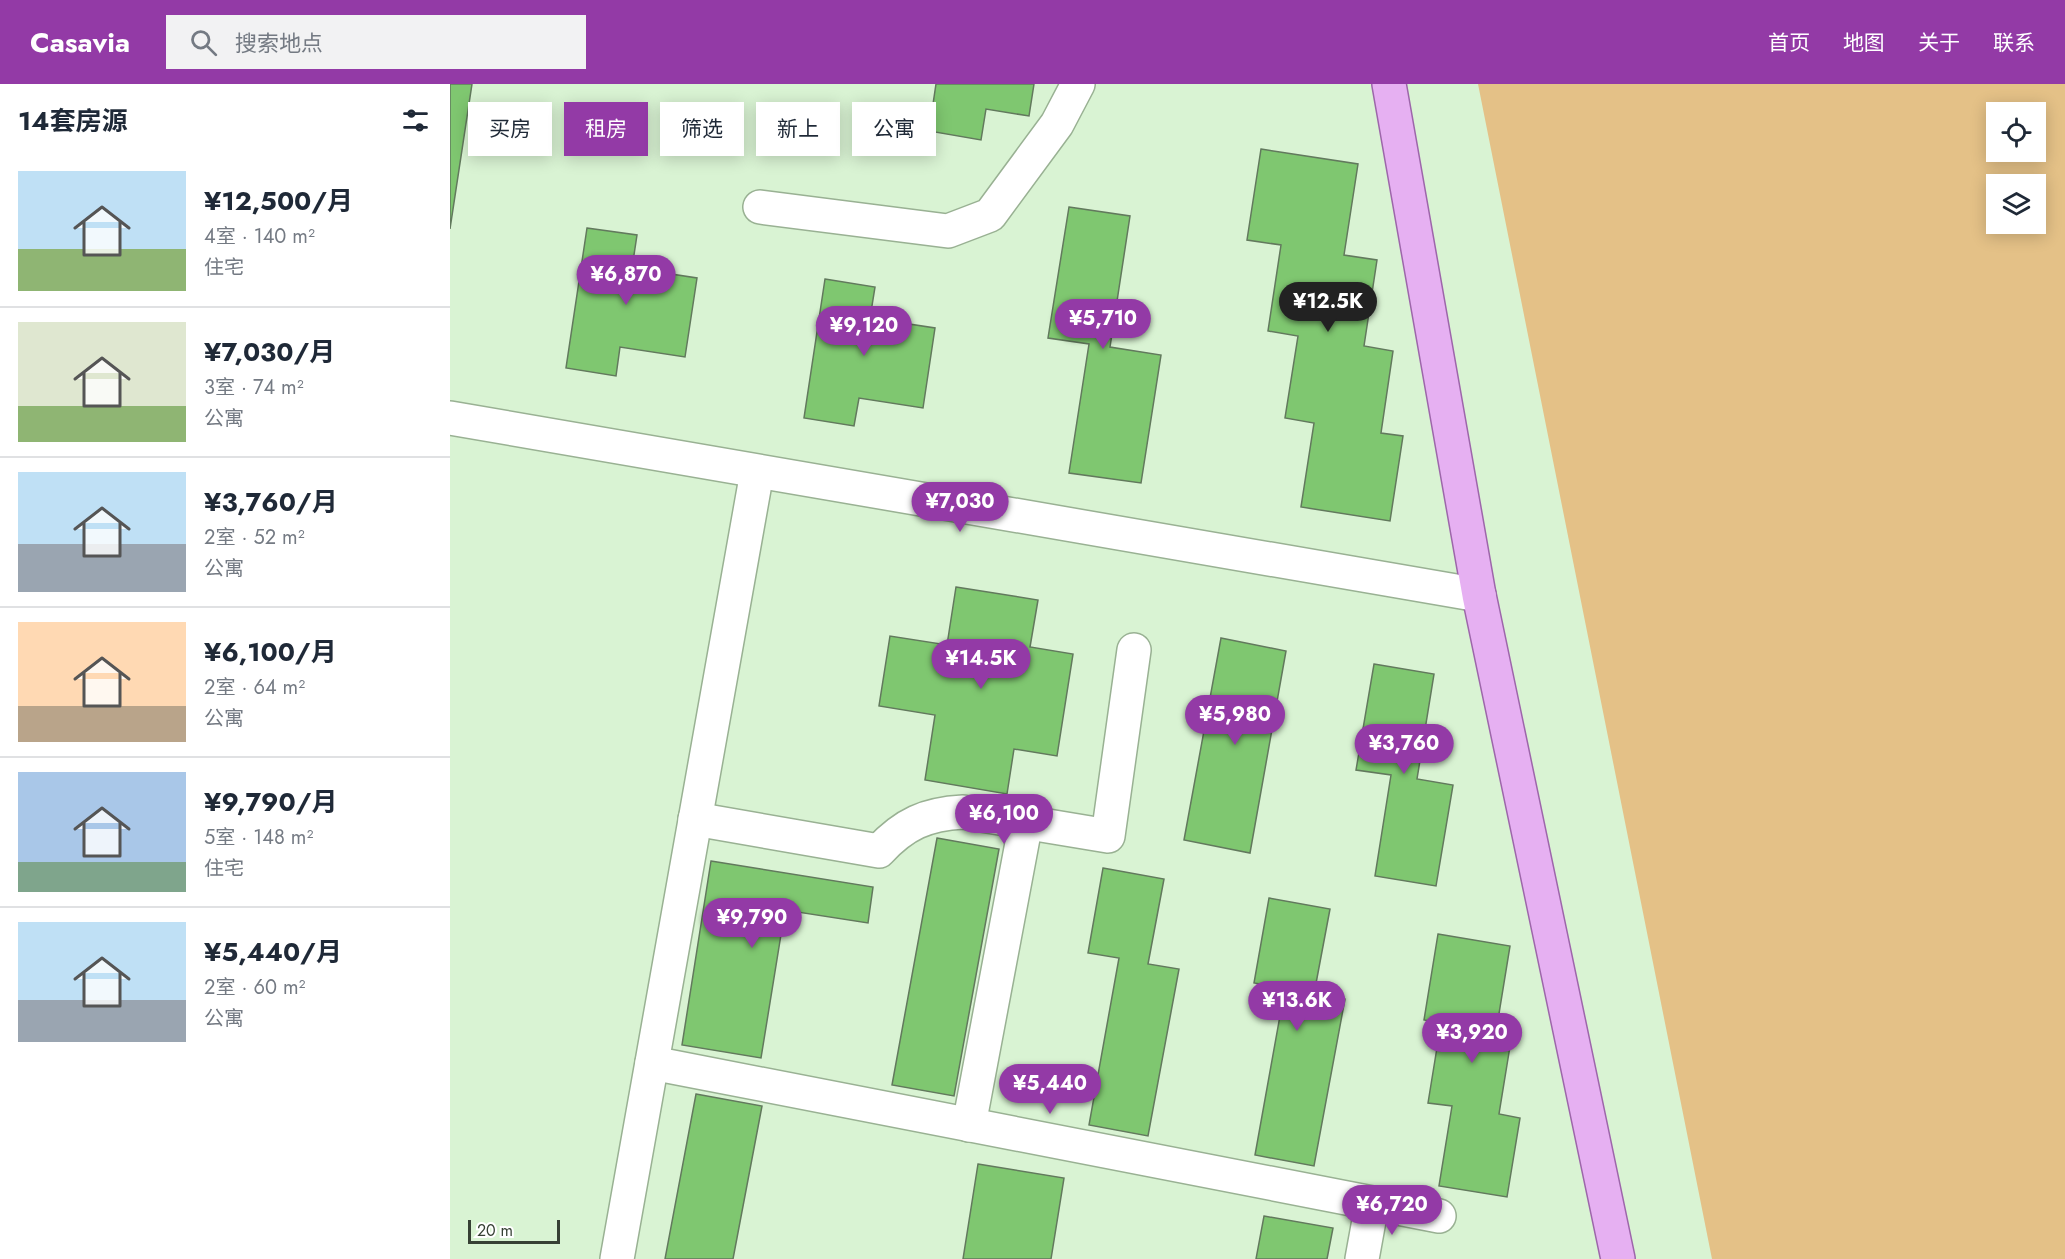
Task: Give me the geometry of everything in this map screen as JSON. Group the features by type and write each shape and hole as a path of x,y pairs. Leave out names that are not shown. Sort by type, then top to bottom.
{"main road":[{"path":"1389,84 1479,595 1618,1259"}],"street":[{"path":"760,207 948,231 990,215 1056,124 1078,84"},
{"path":"450,418 1479,595"},
{"path":"617,1259 757,472"},
{"path":"695,819 879,851 906,827 922,818 943,813 963,812 1108,836 1134,650"},
{"path":"969,1125 1026,822"},
{"path":"652,1063 1439,1216"},
{"path":"1362,1259 1372,1204"}],"shaded area":[{"path":"1478,84 2065,84 2065,1259 1712,1259"}],"building":[{"path":"450,84 472,84 468,102 450,229"},
{"path":"936,84 1034,84 1029,116 986,109 981,140 936,132 936,102 933,102"},
{"path":"1261,149 1358,164 1344,255 1377,260 1364,346 1393,351 1381,433 1403,436 1390,521 1301,507 1314,423 1285,418 1298,336 1268,331 1281,245 1247,240"},
{"path":"1069,207 1130,216 1110,347 1161,355 1141,483 1069,473 1089,344 1048,338"},
{"path":"587,228 637,235 632,268 697,278 685,357 620,347 616,376 566,368"},
{"path":"825,279 875,287 870,318 935,328 923,408 859,398 854,426 804,418"},
{"path":"956,587 1038,600 1030,647 1073,654 1057,756 1014,749 1007,794 925,780 935,715 879,706 890,636 947,645"},
{"path":"1221,638 1286,651 1250,853 1184,840"},
{"path":"1374,664 1434,674 1417,779 1453,785 1436,886 1375,876 1391,775 1356,770"},
{"path":"937,838 999,849 954,1096 892,1085"},
{"path":"711,861 873,887 868,923 785,910 761,1058 682,1045"},
{"path":"1103,868 1164,879 1148,964 1179,969 1148,1136 1089,1125 1119,958 1088,953"},
{"path":"1269,898 1330,909 1314,994 1345,999 1314,1166 1255,1155 1285,988 1254,983"},
{"path":"1438,934 1510,946 1496,1032 1512,1034 1499,1114 1520,1118 1507,1197 1439,1186 1452,1106 1428,1103 1441,1023 1424,1020"},
{"path":"696,1094 762,1106 733,1259 665,1259"},
{"path":"978,1164 1064,1178 1051,1259 963,1259"},
{"path":"1264,1216 1333,1228 1327,1259 1256,1259"}]}
